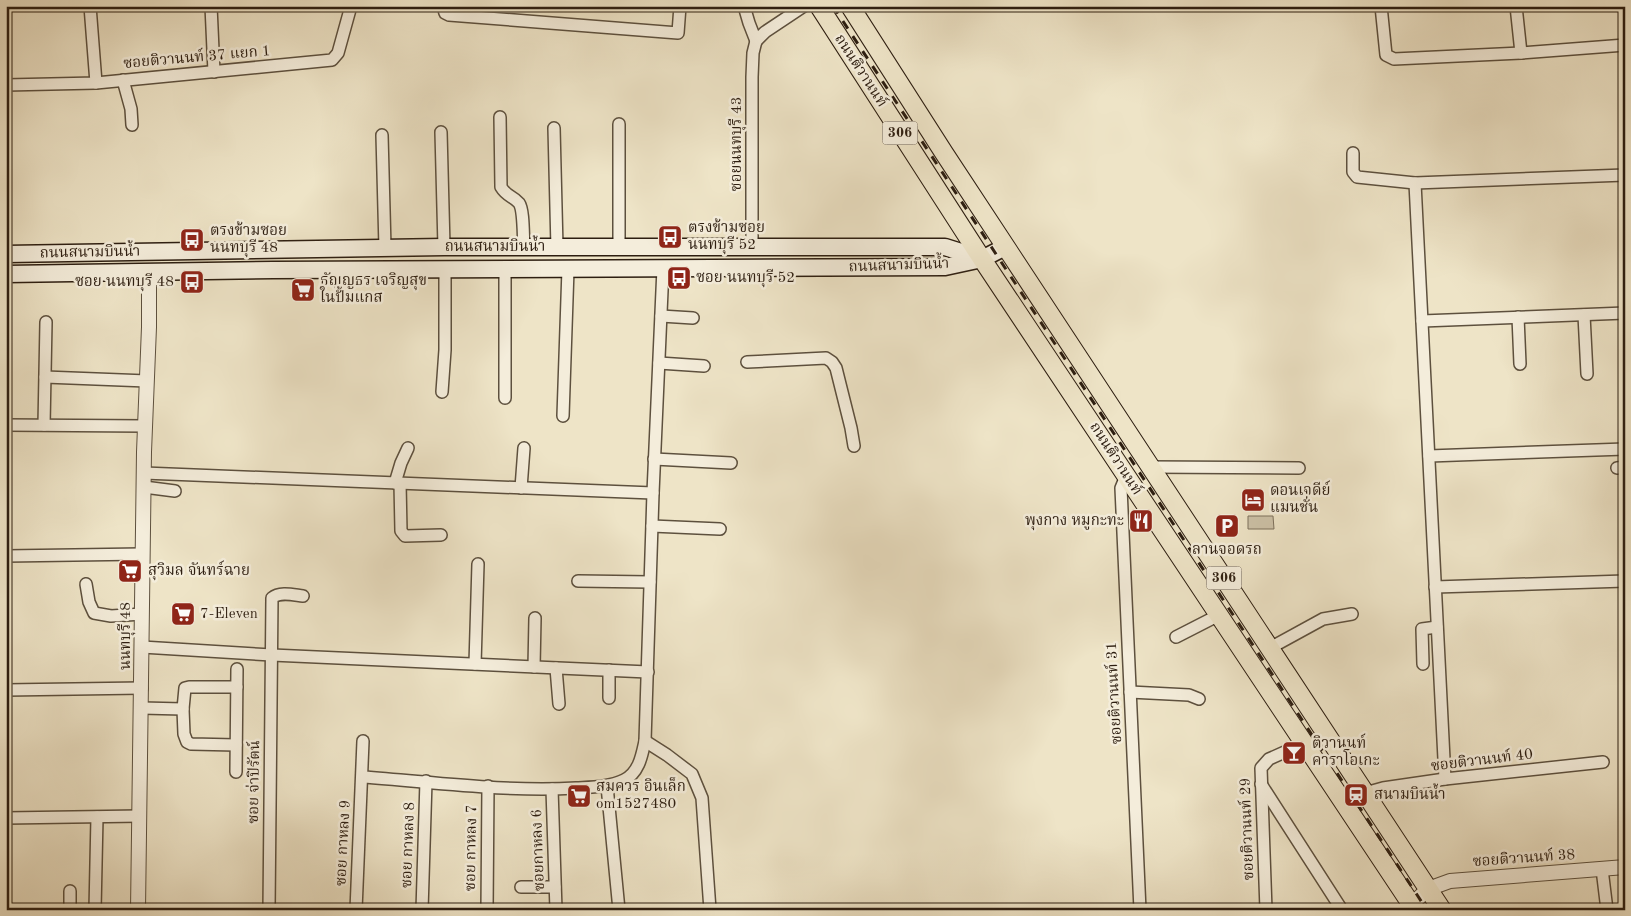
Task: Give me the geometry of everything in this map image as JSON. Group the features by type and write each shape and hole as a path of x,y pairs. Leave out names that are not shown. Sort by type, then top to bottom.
{"main road":[{"name":"ถนนติวานนท์","path":"818,6 982,259 1413,907"},
{"name":"ถนนติวานนท์","path":"850,6 1005,247 1442,910"},
{"name":"ถนนสนามบินน้ำ","path":"6,254 444,247 945,247 982,259"},
{"name":"ถนนสนามบินน้ำ","path":"6,274 149,271 945,267 982,259 1005,247"},
{"path":"149,271 150,252"}],"street":[{"path":"90,6 96,83"},
{"path":"210,6 214,72"},
{"name":"ซอยติวานนท์ 37 แยก 1","path":"6,85 96,83 332,60 338,53 350,6"},
{"path":"443,6 445,13 449,15 678,33 680,6"},
{"path":"744,6 756,40 804,6"},
{"path":"1381,6 1383,43 1386,55 1394,59 1521,53 1625,45"},
{"path":"1516,6 1521,53"},
{"name":"ซอยนนทบุรี 43","path":"752,248 752,77 753,53 756,40"},
{"path":"123,80 131,109 132,124"},
{"path":"500,117 501,187 506,195 512,197 521,207 524,247"},
{"path":"619,124 620,247"},
{"path":"554,128 557,248"},
{"path":"441,132 444,247"},
{"path":"382,135 386,248"},
{"path":"1354,153 1353,172 1357,177 1415,184 1625,175"},
{"path":"1415,184 1445,779"},
{"path":"363,777 552,789 607,786 626,779 640,764 645,741 654,459 663,268"},
{"path":"442,392 445,269"},
{"path":"505,269 505,398"},
{"path":"563,416 568,269"},
{"name":"นนทบุรี 48","path":"138,910 142,708 142,554 149,271"},
{"path":"1422,321 1625,313"},
{"path":"1584,315 1587,374"},
{"path":"661,316 693,318"},
{"path":"1518,317 1520,364"},
{"path":"44,425 46,322"},
{"path":"747,362 826,358 832,362 836,368 854,446"},
{"path":"658,364 704,366"},
{"path":"45,377 147,381"},
{"path":"6,425 145,426"},
{"path":"408,448 401,463 397,483 401,531 406,536 441,535"},
{"path":"521,488 524,448"},
{"path":"1429,456 1625,449"},
{"path":"654,459 732,463"},
{"path":"1150,467 1299,468"},
{"path":"144,473 653,494"},
{"name":"ซอยติวานนท์ 31","path":"1126,476 1121,488 1140,910"},
{"path":"144,487 175,491"},
{"path":"652,526 720,529"},
{"path":"6,556 142,554"},
{"path":"474,664 478,564"},
{"path":"578,581 650,582"},
{"path":"1435,587 1625,581"},
{"path":"86,584 88,602 94,613 111,616 142,614"},
{"name":"ซอย จ่าปิรัตน์","path":"269,910 272,598 280,594 304,596"},
{"path":"1270,648 1323,619 1352,614"},
{"path":"1176,637 1219,615"},
{"path":"534,667 535,618"},
{"path":"1423,664 1422,629 1437,627"},
{"path":"142,646 272,655 648,672"},
{"path":"556,668 559,704"},
{"path":"236,772 237,669"},
{"path":"609,670 609,698"},
{"path":"236,745 191,744 187,742 184,734 183,709 185,688 194,686 237,687"},
{"path":"6,690 142,688"},
{"path":"1130,692 1189,695 1199,699"},
{"path":"142,708 183,709"},
{"name":"ซอย กาหลง 9","path":"356,910 363,741"},
{"path":"645,741 692,774 702,798 710,910"},
{"name":"ซอยติวานนท์ 29","path":"1266,910 1260,783 1261,768 1264,763 1305,744"},
{"name":"ซอยติวานนท์ 40","path":"1365,793 1383,788 1445,779 1603,762"},
{"name":"ซอย กาหลง 8","path":"422,910 426,781"},
{"path":"1260,783 1342,910"},
{"name":"ซอย กาหลง 7","path":"487,910 488,786"},
{"path":"607,786 618,910"},
{"name":"ซอยกาหลง 6","path":"552,789 556,910"},
{"path":"6,818 140,816"},
{"path":"95,910 97,817"},
{"name":"ซอยติวานนท์ 38","path":"1428,889 1450,881 1625,867"},
{"path":"1602,869 1607,910"},
{"path":"520,887 555,887"},
{"path":"1413,907 1428,889"},
{"path":"70,891 70,910"}],"shaded area":[{"path":"1248,516 1273,516 1274,529 1248,529"}],"railway":[{"path":"833,6 1427,910"}],"place":[{"name":"ตรงข้ามซอย นนทบุรี 52","path":"670,237"},
{"name":"ตรงข้ามซอย นนทบุรี 48","path":"192,240"},
{"name":"ซอย นนทบุรี 52","path":"679,278"},
{"name":"ซอย นนทบุรี 48","path":"192,282"},
{"name":"ธัญญธร เจริญสุข ในปั้มแกส","path":"303,290"},
{"name":"ดอนเจดีย์ แมนชั่น","path":"1253,500"},
{"name":"พุงกาง หมูกะทะ","path":"1141,521"},
{"name":"ลานจอดรถ","path":"1227,526"},
{"name":"สุวิมล จันทร์ฉาย","path":"130,571"},
{"name":"7-Eleven","path":"183,614"},
{"name":"ติวานนท์ คาราโอเกะ","path":"1294,753"},
{"name":"สนามบินน้ำ","path":"1356,795"},
{"name":"สมควร อินเล็ก om1527480","path":"579,796"}]}
